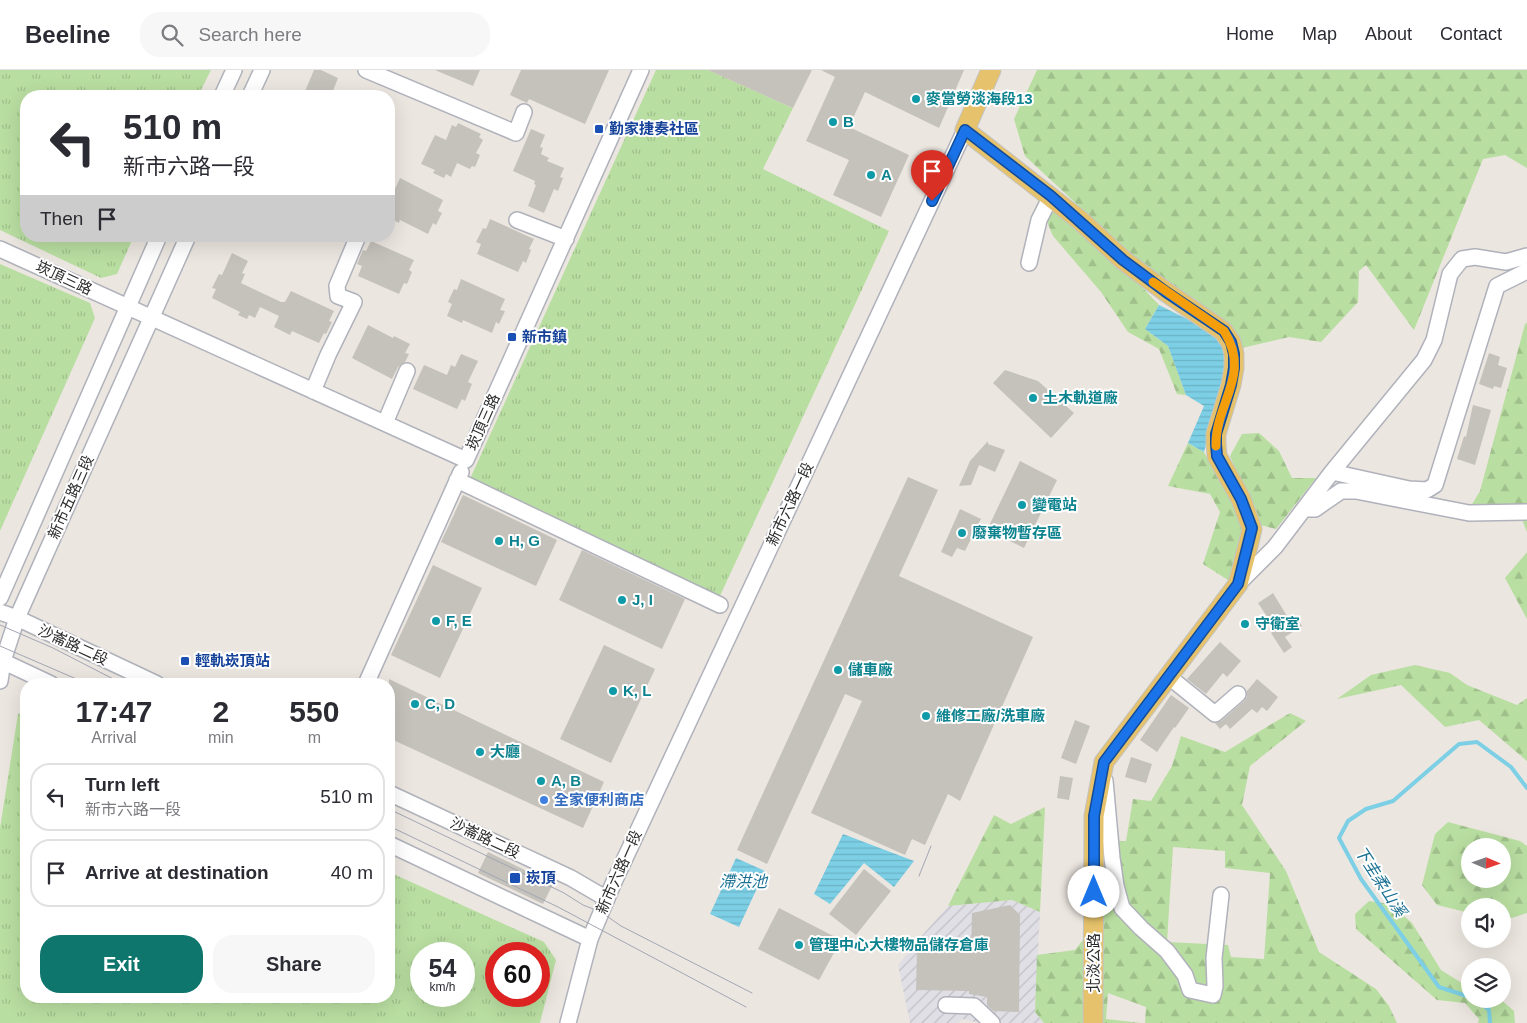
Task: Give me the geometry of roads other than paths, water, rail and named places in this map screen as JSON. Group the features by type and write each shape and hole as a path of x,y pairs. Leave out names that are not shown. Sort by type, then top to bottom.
{"main road":[{"name":"新市六路一段","path":"965,130 991,70"},
{"name":"北淡公路","path":"965,130 1051,196 1123,260 1224,331 1231,342 1234,354 1231,385 1216,434 1217,456 1241,499 1252,528 1238,584 1104,762 1094,816 1094,1023"}],"street":[{"path":"225,90 234,70"},
{"path":"253,90 262,70"},
{"path":"366,70 516,133 524,112"},
{"path":"393,70 415,79"},
{"name":"崁頂三路","path":"0,249 466,460 641,70"},
{"name":"新市六路一段","path":"568,1023 590,939 617,874 965,130"},
{"path":"1029,264 1039,220 1051,196"},
{"path":"517,220 566,239"},
{"name":"新市五路三段","path":"0,598 157,242"},
{"name":"新市五路三段","path":"0,681 2,660 17,618 185,242"},
{"path":"314,391 328,355 354,302 338,296 337,286 355,242"},
{"path":"1238,584 1275,547 1332,472 1424,360 1434,340 1450,274 1462,260 1475,257 1506,262 1527,256"},
{"path":"1332,472 1409,489 1427,490 1435,485 1497,286 1527,271"},
{"path":"386,423 407,371"},
{"path":"369,678 466,460"},
{"path":"457,480 720,605"},
{"path":"1305,509 1315,509 1341,491 1356,491 1469,514 1527,512"},
{"path":"1249,542 1275,547"},
{"name":"沙崙路二段","path":"0,612 17,618 144,678"},
{"path":"2,660 39,678"},
{"path":"1168,676 1215,714 1238,694"},
{"path":"1104,762 1112,858 1122,908 1167,951 1185,976 1190,990 1213,995 1215,986 1214,958 1220,895"},
{"name":"沙崙路二段","path":"395,795 572,878 607,899"},
{"path":"395,847 590,939"},
{"path":"946,1005 974,1006 992,1023"}],"water":[{"path":"1159,305 1209,330 1227,353 1229,361 1204,452 1188,443 1204,406 1186,395 1168,346 1145,329"},
{"path":"843,834 914,861 894,887 864,863 830,904 814,894"},
{"name":"滯洪池","path":"736,858 765,871 739,927 710,914"}],"waterway":[{"name":"下圭柔山溪","path":"1461,994 1439,987 1361,879 1339,838 1348,821 1366,809 1393,801 1459,744 1477,742 1511,767 1527,788"},
{"name":"下圭柔山溪","path":"1487,1008 1489,1010 1490,1023"}],"tram line":[{"path":"0,625 53,648 111,678"},
{"path":"0,646 74,678"},
{"path":"395,812 564,893 583,905 601,912 621,926 752,993"},
{"path":"395,829 558,907 746,1007"},
{"path":"919,876 931,846"}],"place":[{"name":"麥當勞淡海段13","path":"916,99"},
{"name":"B","path":"833,122"},
{"name":"勤家捷奏社區","path":"599,129"},
{"name":"A","path":"871,175"},
{"name":"新市鎮","path":"512,337"},
{"name":"土木軌道廠","path":"1033,398"},
{"name":"變電站","path":"1022,505"},
{"name":"廢棄物暫存區","path":"962,533"},
{"name":"H, G","path":"499,541"},
{"name":"J, I","path":"622,600"},
{"name":"F, E","path":"436,621"},
{"name":"守衛室","path":"1245,624"},
{"name":"輕軌崁頂站","path":"185,661"},
{"name":"儲車廠","path":"838,670"},
{"name":"K, L","path":"613,691"},
{"name":"C, D","path":"415,704"},
{"name":"維修工廠/洗車廠","path":"926,716"},
{"name":"大廳","path":"480,752"},
{"name":"A, B","path":"541,781"},
{"name":"全家便利商店","path":"544,800"},
{"name":"崁頂","path":"515,878"},
{"name":"管理中心大樓物品儲存倉庫","path":"799,945"}]}
